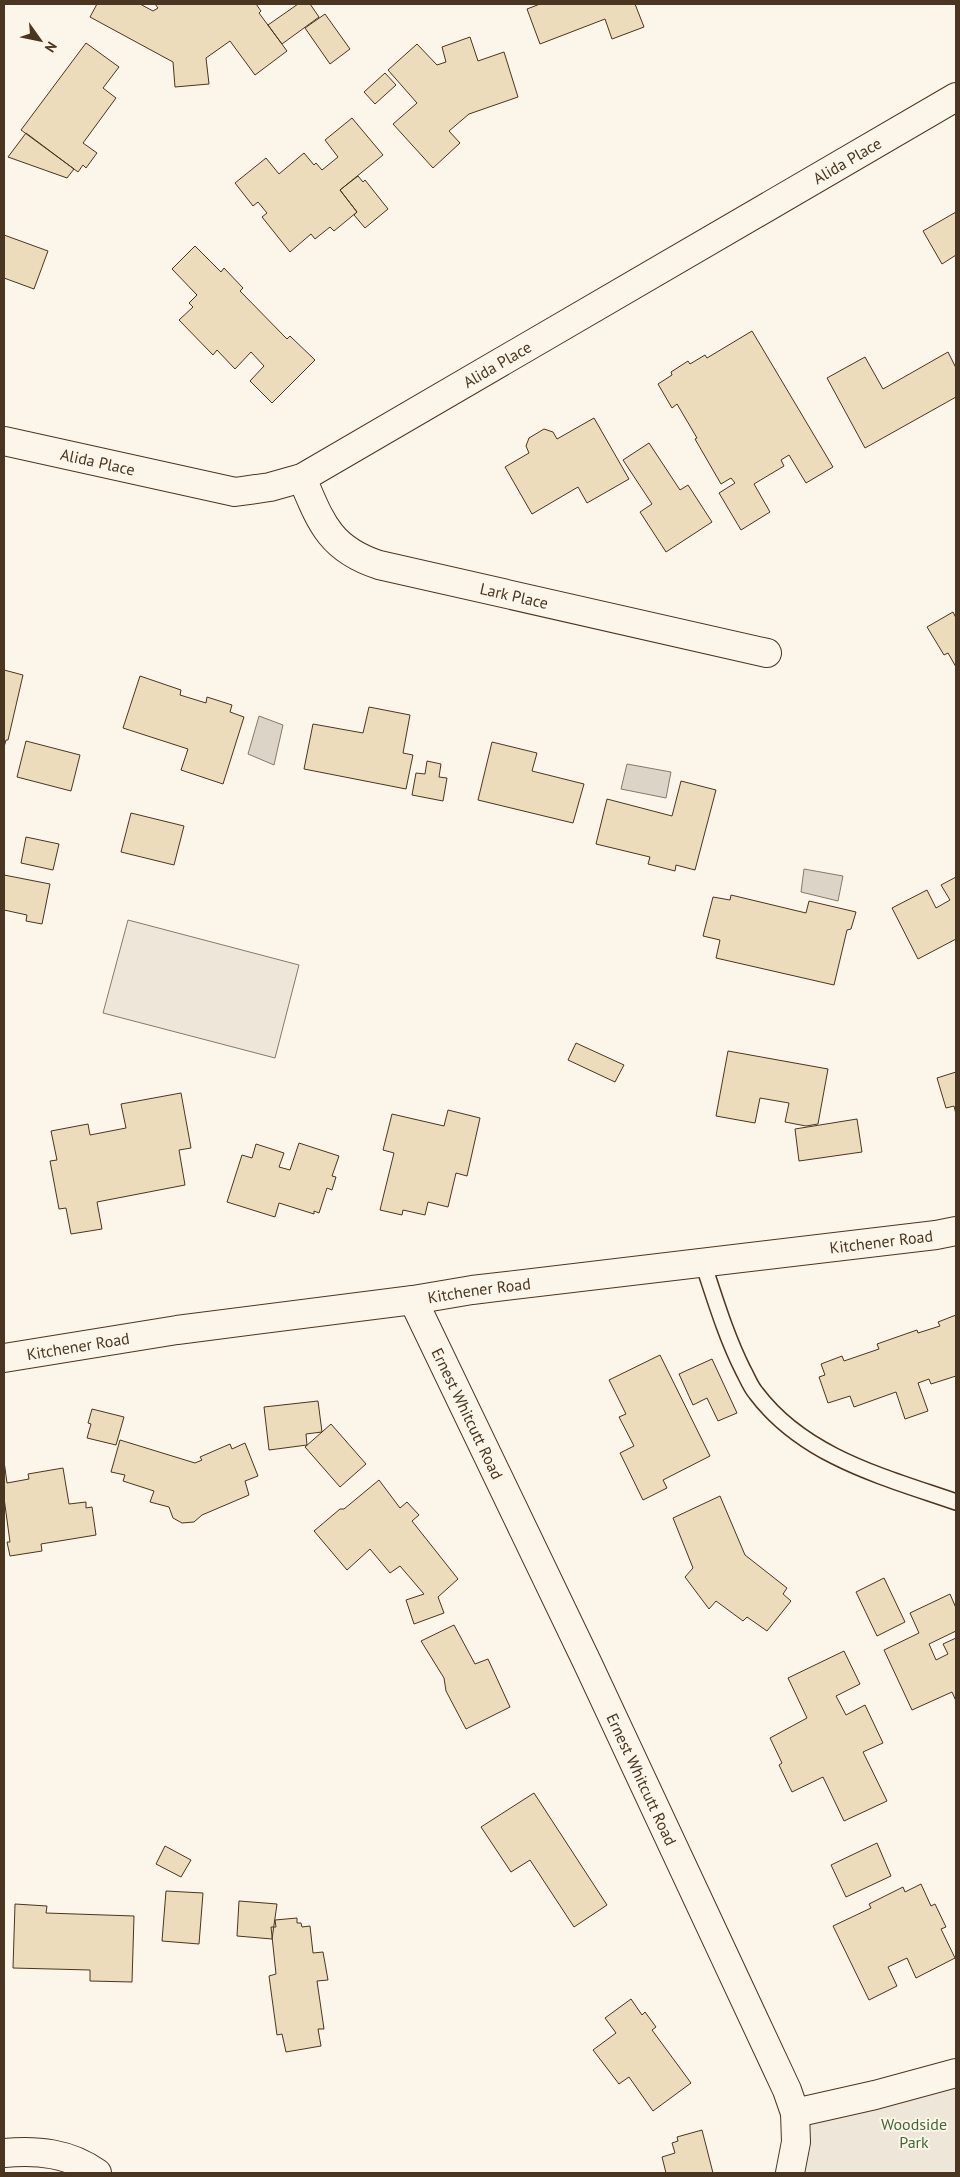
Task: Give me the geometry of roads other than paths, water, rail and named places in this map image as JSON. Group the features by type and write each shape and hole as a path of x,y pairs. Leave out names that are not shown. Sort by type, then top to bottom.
{"street":[{"name":"Alida Place","path":"4,441 235,492 270,487 302,478 956,97"},
{"name":"Lark Place","path":"302,478 317,514 332,537 359,559 767,653"},
{"name":"Kitchener Road","path":"4,1358 177,1330 413,1300 472,1290 936,1236 956,1231"},
{"name":"Ernest Whitcutt Road","path":"413,1300 587,1662 796,2112"},
{"path":"790,2173 796,2142 796,2112 875,2095 956,2073"},
{"path":"4,2153 29,2151 61,2155 87,2166 97,2173"}],"lane":[{"path":"703,1263 731,1347 755,1392 780,1419 811,1443 836,1458 865,1471 956,1502"}],"park label":[{"name":"Woodside Park","path":"914,2133"}]}
